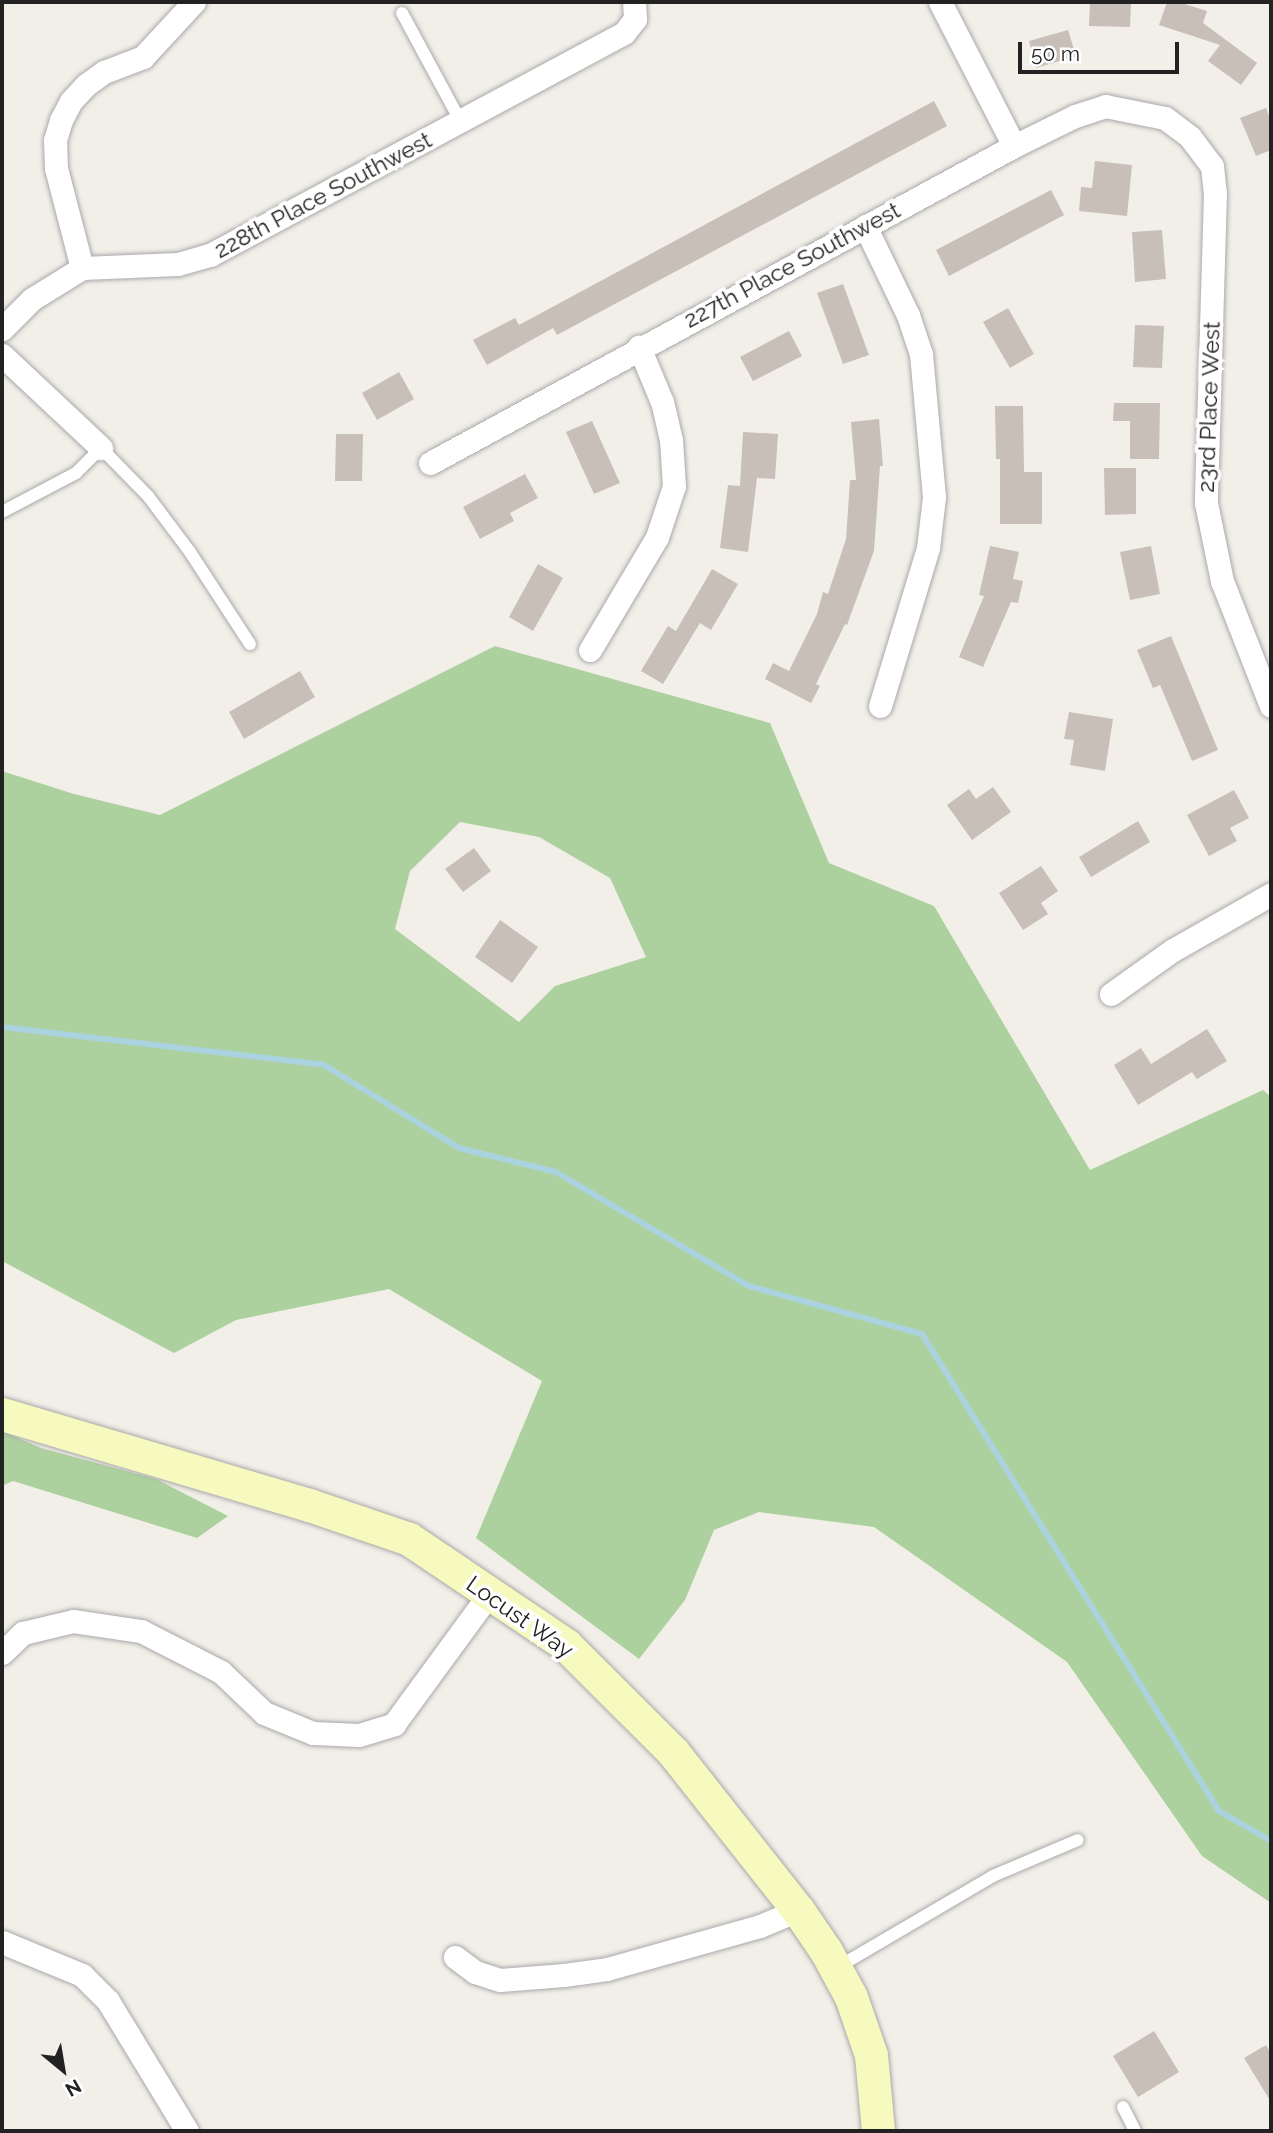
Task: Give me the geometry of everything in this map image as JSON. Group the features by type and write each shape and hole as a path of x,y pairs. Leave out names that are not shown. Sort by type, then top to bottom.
{"main road":[{"name":"Locust Way","path":"2,1414 309,1505 409,1539 566,1645 673,1752 797,1910 836,1968 851,1997 871,2055 878,2131"}],"street":[{"path":"82,268 56,168 55,140 61,120 71,101 86,85 104,72 144,57 194,2"},
{"path":"940,2 1014,146"},
{"name":"228th Place Southwest","path":"2,329 32,299 82,268 178,264 211,256 616,37 634,11"},
{"name":"227th Place Southwest","path":"430,463 639,347 1075,116 1105,106 1165,118"},
{"name":"23rd Place West","path":"1165,118 1190,137 1212,166 1215,193 1206,503 1222,581 1271,706"},
{"path":"865,226 908,315 921,354 934,497 928,548 880,706"},
{"path":"590,650 657,537 674,486 671,440 665,415 639,347"},
{"path":"2,355 101,448"},
{"path":"1111,994 1173,950 1271,894"},
{"path":"2,1653 23,1633 72,1621 141,1631 221,1672 264,1713 313,1733 359,1735 394,1724 489,1594"},
{"path":"455,1957 475,1972 500,1980 607,1969 760,1926 797,1910"},
{"path":"2,1942 82,1975 108,2001 187,2131"}],"lane":[{"path":"402,13 461,122"},
{"path":"2,512 76,473 101,448 148,496 190,552 250,644"},
{"path":"836,1968 993,1876 1078,1840"},
{"path":"1123,2108 1135,2131"}],"green space":[{"path":"495,646 770,723 829,863 934,906 1090,1170 1263,1090 1271,1097 1271,1903 1202,1856 1067,1662 874,1527 759,1512 714,1530 685,1600 639,1659 476,1538 542,1381 389,1289 236,1320 174,1353 2,1261 2,771 74,794 160,815","holes":["460,822 539,837 610,878 646,957 555,986 519,1022 395,929 410,871"]},
{"path":"2,1431 41,1448 156,1479 228,1516 197,1538 13,1481 2,1486"}],"building":[{"path":"1090,2 1131,2 1130,27 1089,26"},
{"path":"1167,2 1178,2 1207,11 1203,23 1257,63 1241,85 1208,61 1220,45 1159,25"},
{"path":"1068,30 1076,56 1036,68 1029,41"},
{"path":"934,101 947,126 557,335 553,328 487,365 473,340 515,318 519,325"},
{"path":"1266,108 1271,121 1271,150 1256,156 1240,118"},
{"path":"1095,161 1132,165 1127,216 1079,211 1081,187 1092,188"},
{"path":"1051,190 1064,215 949,276 936,250"},
{"path":"1162,230 1166,279 1135,282 1132,232"},
{"path":"843,284 869,355 843,364 817,293"},
{"path":"1008,308 1034,354 1010,368 983,322"},
{"path":"1135,325 1164,326 1162,368 1133,367"},
{"path":"789,331 802,356 753,381 740,357"},
{"path":"399,372 414,399 377,420 362,393"},
{"path":"1114,403 1160,403 1159,459 1130,459 1130,421 1113,421"},
{"path":"995,406 1023,406 1024,472 1042,472 1042,524 1000,524 1000,459 996,459"},
{"path":"879,419 883,466 880,466 874,551 847,625 845,624 816,684 820,686 811,703 765,679 773,663 789,671 817,614 823,592 828,594 846,539 850,480 856,480 851,422"},
{"path":"592,421 620,483 594,494 566,432"},
{"path":"743,432 778,434 775,479 757,478 748,552 720,548 728,485 740,486"},
{"path":"336,434 363,434 362,481 335,481"},
{"path":"1104,468 1136,468 1136,514 1105,515"},
{"path":"525,474 538,498 510,513 514,521 480,539 463,507"},
{"path":"990,546 1019,552 1013,579 1023,581 1018,603 1011,602 983,667 959,657 984,596 979,595"},
{"path":"1151,546 1160,594 1130,600 1120,552"},
{"path":"538,564 563,578 533,631 509,617"},
{"path":"712,569 738,584 711,630 700,623 663,684 641,671 668,626 676,631"},
{"path":"1171,636 1218,750 1192,761 1160,685 1153,688 1137,650"},
{"path":"300,671 315,697 244,739 229,712"},
{"path":"1069,712 1113,719 1105,771 1070,765 1074,740 1064,739"},
{"path":"993,787 1011,812 972,840 947,805 969,789 976,799"},
{"path":"1234,790 1249,818 1230,828 1237,841 1209,856 1187,815"},
{"path":"1138,821 1150,842 1091,877 1079,857"},
{"path":"474,848 491,871 463,892 445,869"},
{"path":"1041,866 1058,891 1041,903 1048,914 1023,930 999,893"},
{"path":"500,920 538,947 512,983 475,957"},
{"path":"1207,1029 1227,1061 1197,1079 1192,1072 1138,1105 1114,1065 1141,1048 1151,1064"},
{"path":"1154,2031 1179,2072 1138,2097 1113,2056"},
{"path":"1266,2045 1271,2054 1271,2102 1244,2058"}],"waterway":[{"path":"2,1027 324,1065 459,1148 556,1172 749,1286 922,1334 1219,1811 1271,1841"}]}
